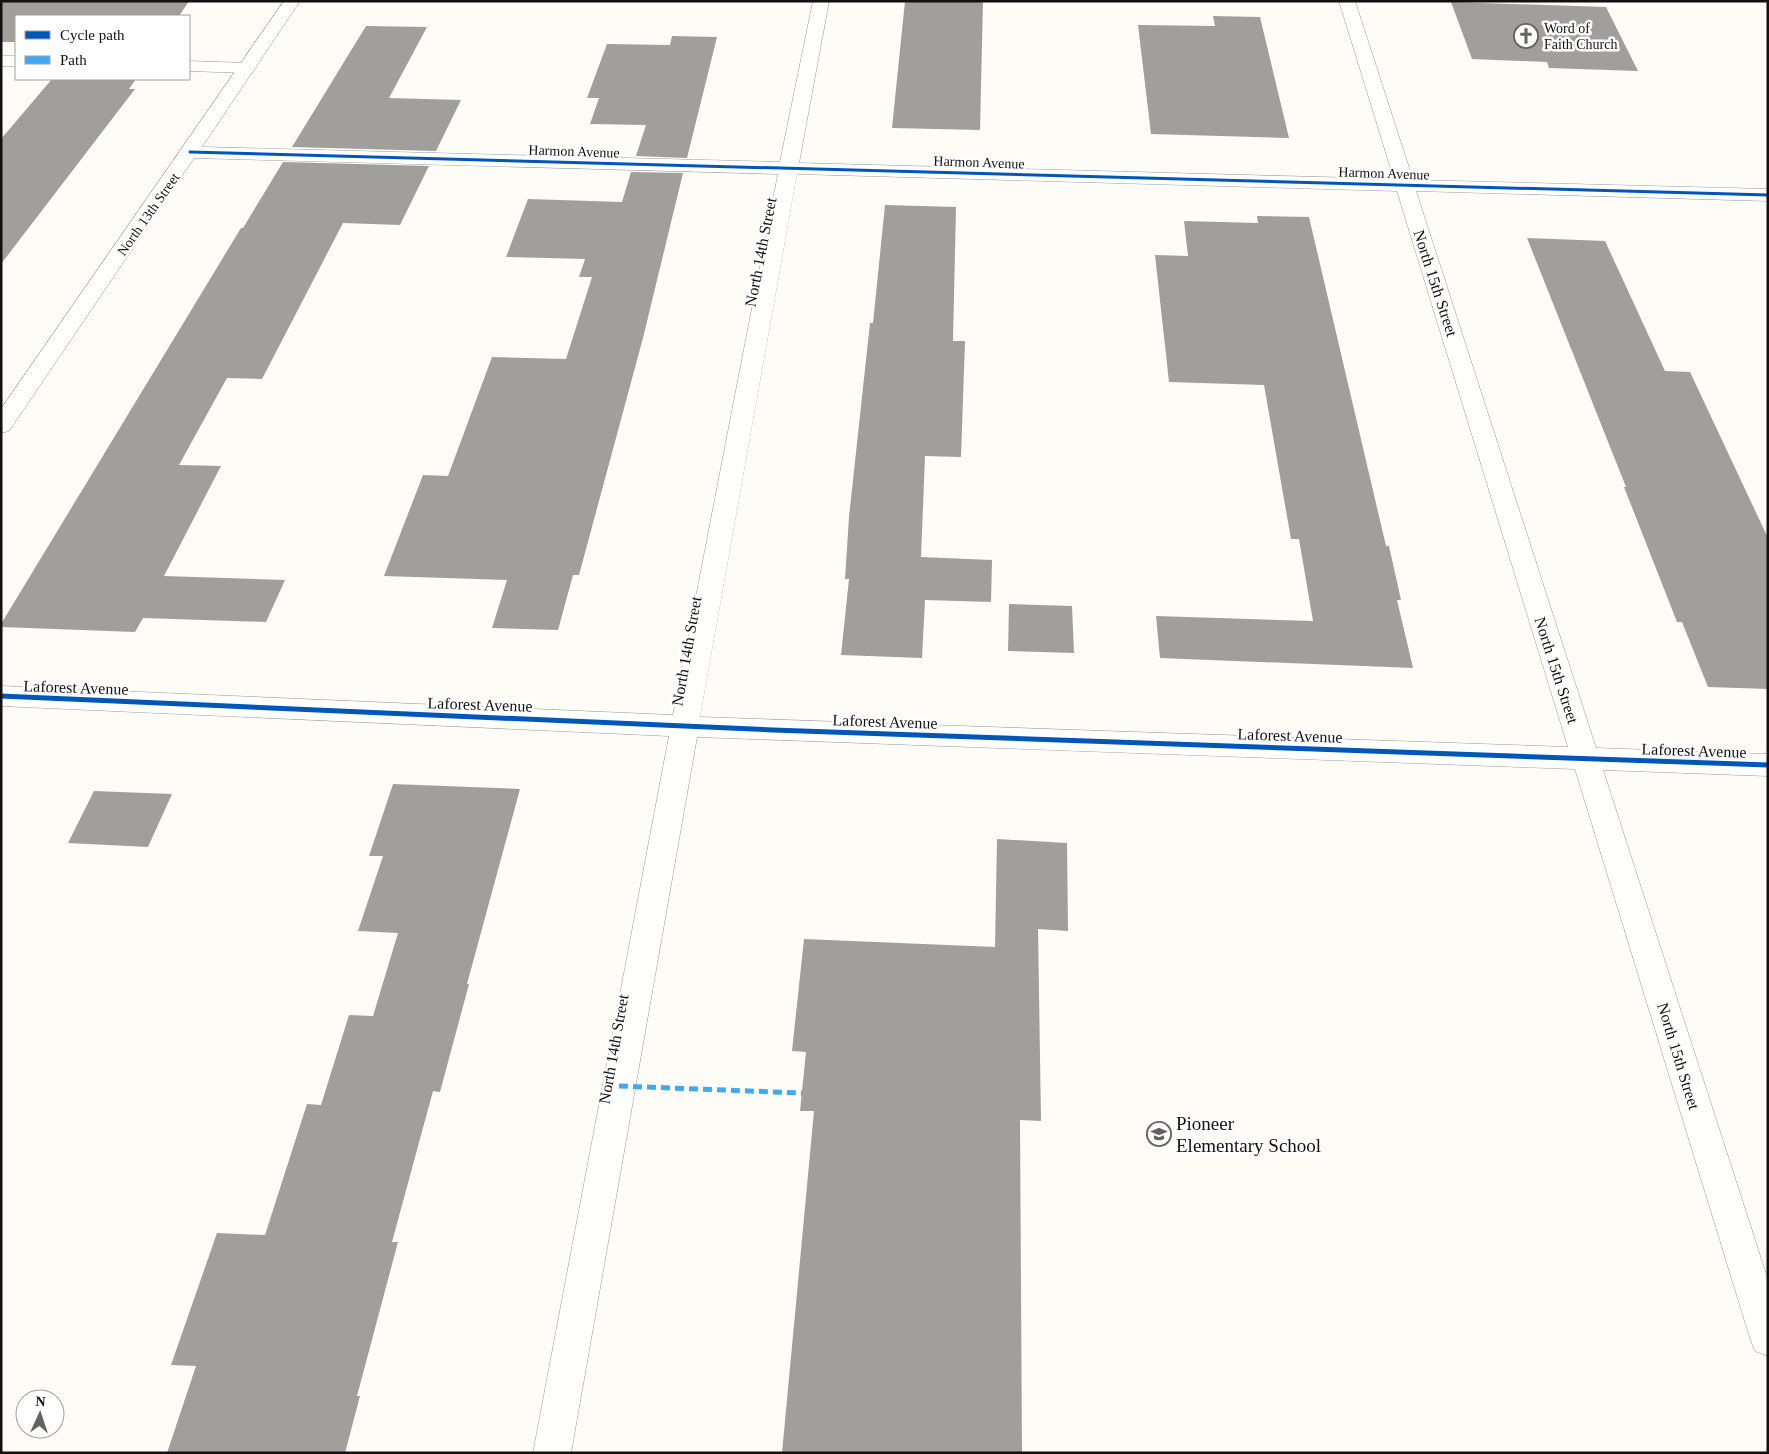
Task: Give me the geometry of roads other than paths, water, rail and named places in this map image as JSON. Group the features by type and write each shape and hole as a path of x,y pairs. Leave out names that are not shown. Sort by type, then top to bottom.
{"street":[{"name":"North 13th Street","path":"1,426 248,68 292,1"},
{"name":"North 14th Street","path":"552,1453 752,359 821,1"},
{"name":"North 15th Street","path":"1347,1 1768,1338"},
{"path":"1,61 15,62"},
{"path":"190,66 248,68"},
{"name":"Harmon Avenue","path":"190,152 1768,195"},
{"name":"Laforest Avenue","path":"1,696 685,726 1768,765"}],"place":[{"name":"Word of Faith Church","path":"1526,36"},
{"name":"Pioneer Elementary School","path":"1159,1134"}]}
